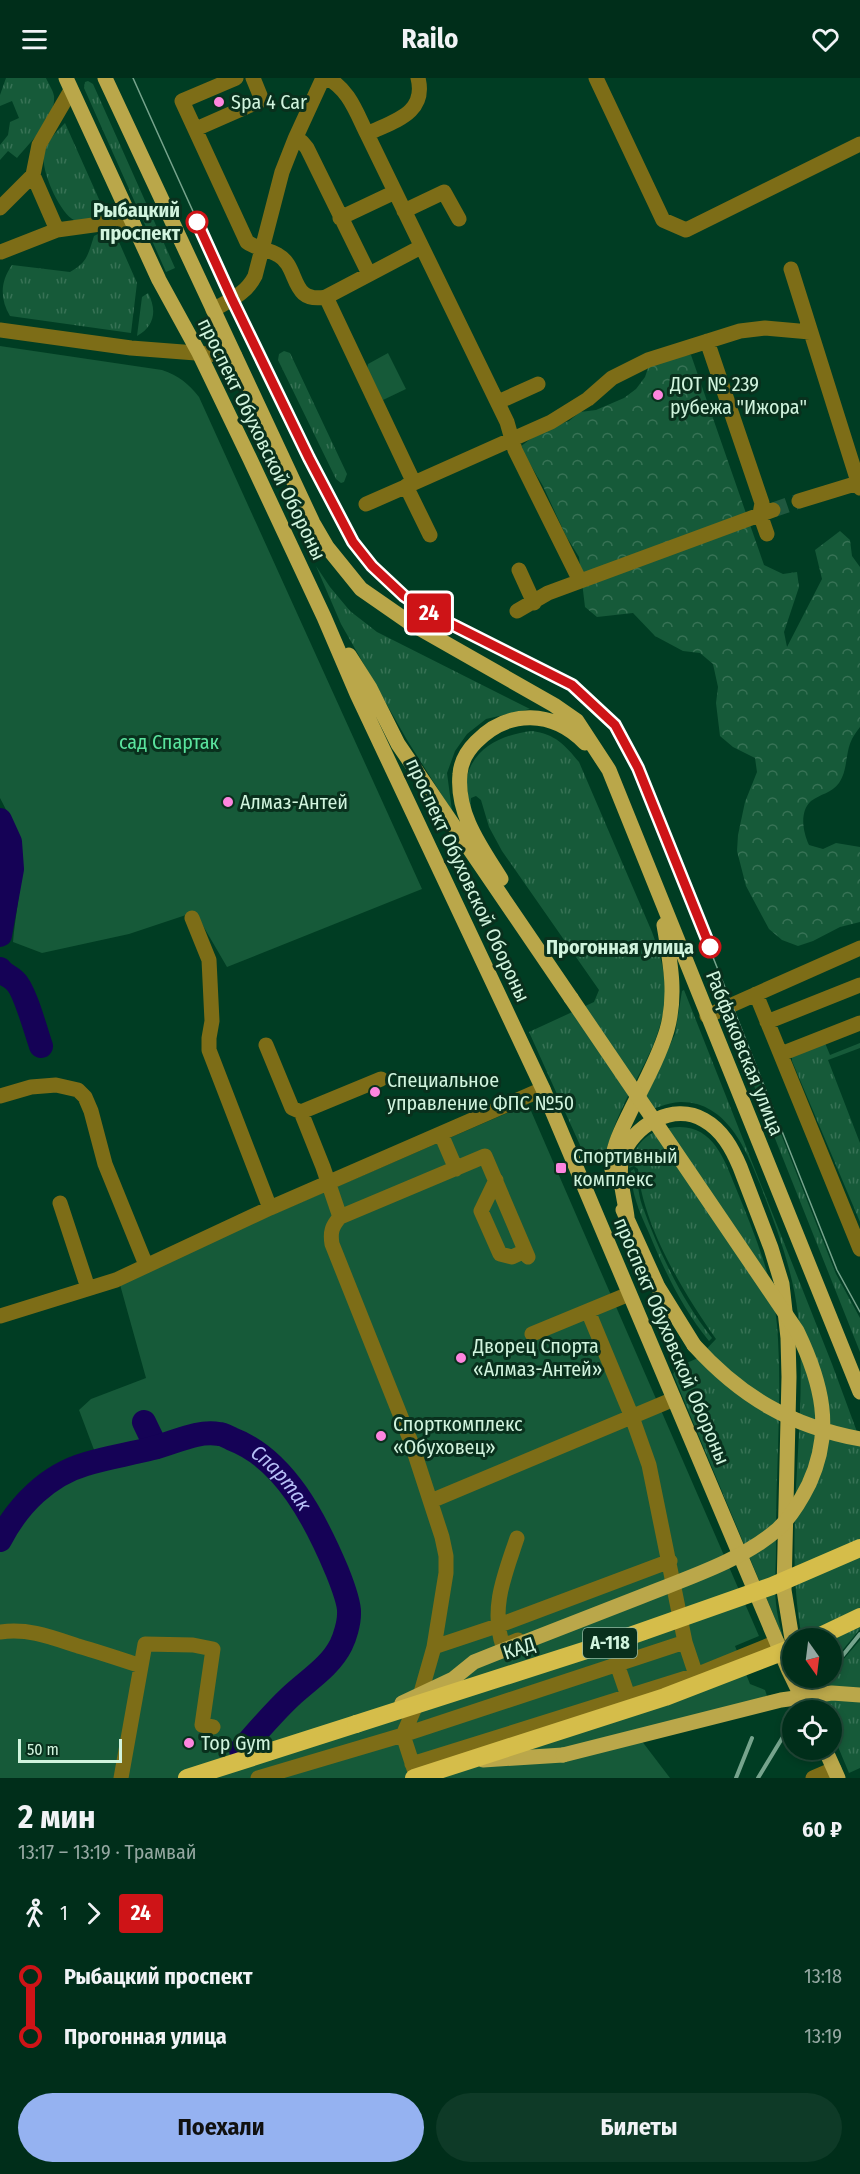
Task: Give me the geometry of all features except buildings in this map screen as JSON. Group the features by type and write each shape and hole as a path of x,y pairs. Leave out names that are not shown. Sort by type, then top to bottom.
{"highway":[{"name":"КАД","path":"187,1778 638,1633 772,1586 860,1548"},
{"path":"837,1628 860,1617"},
{"path":"414,1773 465,1761 665,1697 782,1645"}],"main road":[{"name":"проспект Обуховской Обороны","path":"105,78 313,523 348,575"},
{"name":"проспект Обуховской Обороны","path":"68,84 159,280 199,353 324,617 357,694 543,1089 674,1400 782,1632"},
{"name":"Рабфаковская улица","path":"348,575 361,589 410,623 554,705 577,721 609,770 860,1392"},
{"path":"324,617 370,688 398,744 798,1331 811,1359 823,1407 822,1443 816,1469 792,1514 778,1529 736,1556 698,1574 474,1662 453,1679 356,1724"},
{"path":"516,917 504,884 470,829 460,784 460,772 468,750 496,724 532,717 564,726 578,735 609,770"},
{"path":"660,899 673,978 672,1008 666,1031 616,1141 612,1184 618,1202 658,1287 694,1345 730,1381 771,1409 815,1429 860,1439"},
{"path":"627,1217 621,1160 636,1132 650,1121 673,1114 702,1118 720,1132 740,1167 771,1248 782,1284 788,1338 789,1377 784,1590 786,1628"},
{"path":"465,1761 564,1755 781,1700 832,1693 860,1695"},
{"path":"830,1760 836,1774"}],"street":[{"path":"236,78 182,101 247,242 279,255 306,296 316,299 326,297 421,247"},
{"path":"196,129 262,100 253,78"},
{"path":"213,310 238,296 250,286 262,250 282,172 295,139 325,78 335,81 345,92 367,134 498,402 507,422 515,450 580,581"},
{"path":"367,134 410,112 418,103 421,91 418,78"},
{"path":"596,78 663,220 686,230 860,144"},
{"path":"0,208 33,175 39,145 68,84"},
{"path":"295,139 307,148 369,274"},
{"path":"33,175 57,230"},
{"path":"340,218 395,192"},
{"path":"404,211 444,192 459,219"},
{"path":"0,252 57,230 115,222 133,223"},
{"path":"791,269 859,486 799,501"},
{"path":"326,297 410,484 430,535"},
{"path":"366,504 551,422 572,411 612,378 631,368 740,331 757,329 810,332"},
{"path":"0,330 131,348 235,356"},
{"path":"707,341 767,512 767,534"},
{"path":"498,402 538,384"},
{"path":"517,611 548,593 767,512"},
{"path":"519,570 534,603"},
{"path":"192,918 209,960 212,1021 209,1050 270,1208"},
{"path":"707,1016 860,948"},
{"path":"767,1022 860,985"},
{"path":"756,994 860,1249"},
{"path":"780,1054 860,1023"},
{"path":"266,1045 292,1108 301,1112 340,1217"},
{"path":"301,1112 381,1079"},
{"path":"0,1096 31,1087 56,1085 78,1090 85,1097 105,1164 146,1265"},
{"path":"0,1316 116,1280 270,1208 543,1089"},
{"path":"441,1134 456,1169"},
{"path":"496,1180 481,1211 500,1254 512,1257 526,1254 496,1180 485,1156 340,1217 330,1234 332,1244 408,1432 442,1537 447,1563 434,1647 420,1696 403,1735 414,1773 628,1696 782,1645"},
{"path":"60,1203 88,1288"},
{"path":"532,1334 629,1294"},
{"path":"588,1311 632,1417 649,1465 686,1642 696,1675"},
{"path":"431,1501 674,1400"},
{"path":"517,1538 496,1608 497,1626 503,1646 576,1617"},
{"path":"434,1647 497,1626 670,1561"},
{"path":"0,1632 31,1631 52,1636 141,1666"},
{"path":"258,1778 403,1735 686,1642"},
{"path":"122,1778 145,1644 193,1645 213,1649 202,1725 213,1727"},
{"path":"617,1665 628,1696"},
{"path":"813,1778 836,1774"}],"green space":[{"path":"6,78 46,78 54,96 54,105 47,122 17,158 8,151 0,160 0,145 8,135 10,122 19,118 12,101 0,106 0,95"},
{"path":"85,82 93,84 175,268 166,272 84,88"},
{"path":"65,123 106,215 99,218 74,220 57,200 48,180 44,161 45,149"},
{"path":"98,234 119,242 137,283 131,333 10,316 4,303 3,284 12,265 70,272 84,261 94,236"},
{"path":"148,293 153,305 153,317 148,327 137,336 142,297"},
{"name":"сад Спартак","path":"0,346 162,370 183,380 199,397 422,889 227,967 195,912 129,934 42,953 13,942 21,853 14,828 0,798"},
{"path":"284,351 290,353 347,474 344,482 341,483 336,479 278,360 279,354"},
{"path":"388,353 406,389 383,400 367,369 368,364"},
{"path":"691,355 764,565 783,574 797,572 799,587 784,632 787,647 822,579 815,550 840,531 850,540 852,556 860,567 860,727 850,744 844,773 839,783 833,789 811,801 805,811 803,822 809,845 823,849 836,843 860,847 860,922 840,927 798,946 782,940 769,929 746,886 737,851 738,835 745,802 757,772 755,758 733,747 720,736 716,703 718,687 713,664 700,653 683,651 655,636 633,613 597,617 585,607 579,557 566,536 543,486 520,447 554,426 569,421 580,412 596,410 624,398 636,389 645,377 649,365 672,356"},
{"path":"316,566 350,611 377,632 530,709 486,719 467,734 455,751 447,773 452,811 407,740 341,624"},
{"path":"532,731 540,732 559,741 579,762 652,932 663,968 665,983 662,1020 610,1137 604,1159 584,1154 529,1032 594,1002 599,990 502,851 489,827 481,800 476,796 471,798 470,811 467,777 478,755 485,748 503,738"},
{"path":"684,990 832,1364 860,1440 860,1629 842,1651 842,1628 801,1628 794,1558 801,1355 798,1315 788,1265 760,1184 741,1142 722,1118 710,1109 680,1102 639,1112 675,1034"},
{"path":"733,1012 836,1274 860,1318 860,1352 731,1028 729,1019"},
{"path":"825,1043 830,1055 860,1043 860,1048 828,1060 860,1143 860,1222 792,1061 792,1056"},
{"name":"Спорткомплекс «Обуховец»","path":"528,1104 759,1636 735,1646 750,1684 765,1690 767,1696 638,1736 670,1778 0,1778 0,1529 42,1488 56,1478 99,1463 79,1410 91,1399 146,1378 119,1281"},
{"path":"669,1128 691,1128 701,1133 709,1139 722,1156 755,1237 771,1289 779,1353 775,1590 782,1635 673,1374 673,1369 698,1358 716,1339 666,1258 647,1212 638,1169 634,1166 629,1168 636,1150 646,1137"},
{"path":"634,1169 641,1201 656,1240 690,1307 712,1338 709,1341 682,1303 655,1247 634,1195 631,1171"},
{"path":"860,1640 860,1768 849,1773 842,1756 842,1700 819,1700 818,1697 823,1688 842,1688 842,1661"}],"waterway":[{"path":"0,820 10,842 12,869 0,935"},
{"path":"0,969 19,986 41,1046"},
{"path":"144,1422 156,1447"},
{"name":"Спартак","path":"0,1540 25,1503 36,1493 72,1469 94,1462 153,1448 194,1435 211,1433 221,1434 251,1448 268,1461 296,1494 319,1532 343,1586 349,1618 342,1642 331,1660 284,1703 241,1750"}],"tunnel":[{"path":"773,510 799,501"}],"tram line":[{"path":"133,78 315,473 335,513 358,550 398,592 461,630 559,678 588,699 621,734 638,768 837,1270 860,1312"},
{"name":"24","path":"197,222 309,458 353,542 386,581 404,596 431,614 572,685 615,725 638,768 710,947"}],"railway":[{"path":"842,1656 860,1634"},
{"path":"808,1700 817,1688"},
{"path":"736,1778 752,1738"},
{"path":"758,1778 782,1738"}],"place":[{"name":"Spa 4 Car","path":"219,102"},
{"name":"Рыбацкий проспект","path":"197,222"},
{"name":"ДОТ № 239 рубежа \"Ижора\"","path":"658,395"},
{"name":"Алмаз-Антей","path":"228,802"},
{"name":"Прогонная улица","path":"710,947"},
{"name":"Специальное управление ФПС №50","path":"375,1092"},
{"name":"Спортивный комплекс","path":"561,1168"},
{"name":"Дворец Спорта «Алмаз-Антей»","path":"461,1358"},
{"name":"Спорткомплекс «Обуховец»","path":"381,1436"},
{"name":"Top Gym","path":"189,1743"}]}
